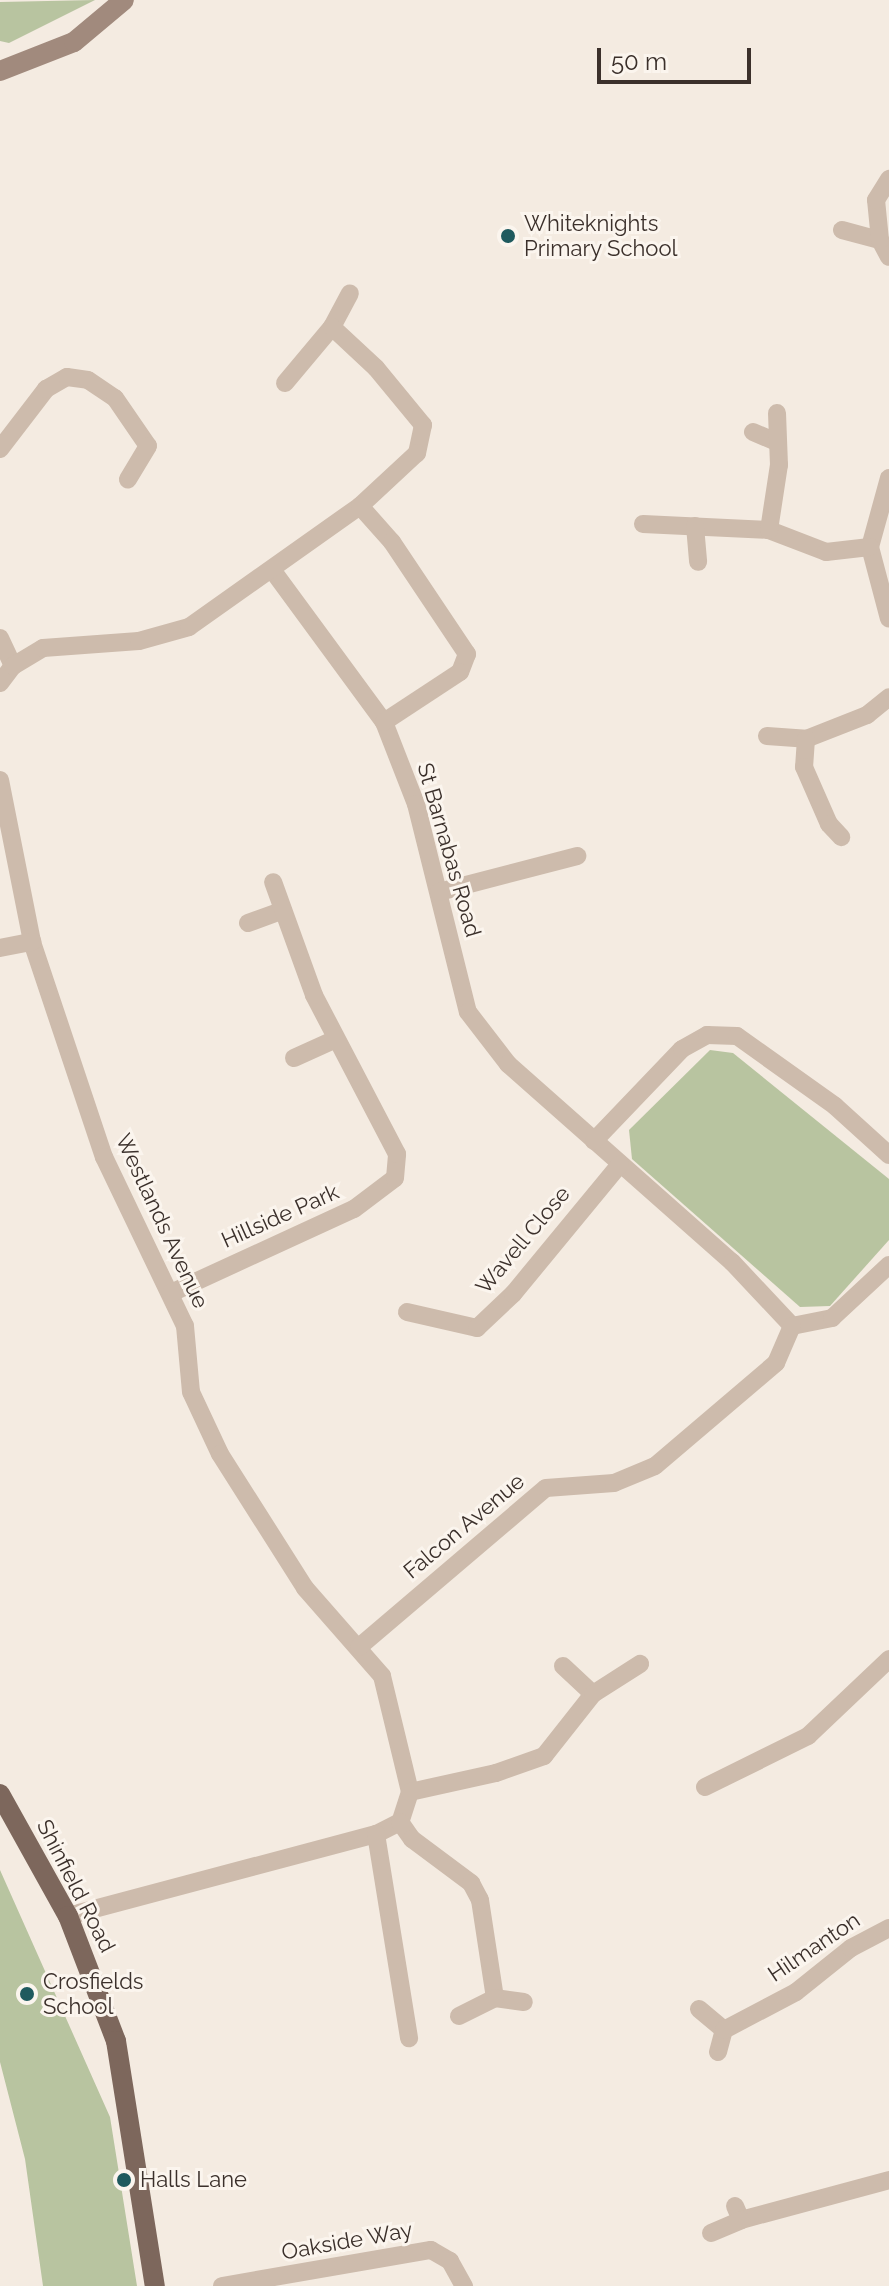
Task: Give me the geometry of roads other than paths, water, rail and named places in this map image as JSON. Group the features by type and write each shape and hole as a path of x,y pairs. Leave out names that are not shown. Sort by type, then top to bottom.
{"main road":[{"path":"0,71 74,42 109,18 124,0"},
{"name":"Shinfield Road","path":"0,1794 68,1916 93,1973 121,2061 155,2286"}],"street":[{"path":"889,179 876,200 880,240 889,257"},
{"path":"842,230 880,240"},
{"path":"285,383 332,327 350,293"},
{"path":"0,683 13,666 43,648 139,641 189,627 273,571 360,506 417,453 423,425 376,368 332,327"},
{"path":"0,449 46,389 67,377 88,380 115,398 148,446 128,479"},
{"path":"769,530 779,465 777,413"},
{"path":"753,432 776,442"},
{"path":"889,478 870,547 889,619"},
{"path":"360,506 392,542 467,654 460,672 384,722"},
{"path":"643,524 769,530 826,552 870,547"},
{"path":"695,526 698,562"},
{"name":"St Barnabas Road","path":"273,571 384,722 416,804 468,1012 508,1064 732,1262 792,1326"},
{"path":"0,638 13,666"},
{"path":"767,736 806,739 867,715 889,697"},
{"path":"806,739 804,767 829,824 841,837"},
{"name":"Westlands Avenue","path":"0,780 32,942 104,1157 185,1326 191,1392 220,1454 305,1588 382,1676 410,1792"},
{"path":"439,892 577,856"},
{"name":"Hillside Park","path":"171,1293 354,1209 395,1178 397,1154 336,1039 273,882"},
{"path":"248,923 283,910"},
{"path":"0,948 32,942"},
{"path":"594,1141 682,1049 707,1035 737,1036 835,1106 889,1155"},
{"path":"294,1058 336,1039"},
{"name":"Wavell Close","path":"407,1312 477,1328 513,1294 620,1164"},
{"path":"792,1326 832,1318 889,1265"},
{"name":"Falcon Avenue","path":"359,1647 546,1488 614,1483 655,1466 776,1363 792,1326"},
{"path":"705,1787 743,1772 808,1736 882,1681 889,1659"},
{"path":"68,1916 376,1834 400,1822 410,1792 496,1773 544,1756 593,1694 640,1664"},
{"path":"563,1666 593,1694"},
{"path":"743,1772 747,1791"},
{"path":"400,1822 412,1839 471,1883 480,1900 495,1998"},
{"path":"376,1834 409,2038"},
{"name":"Hilmanton","path":"724,2030 796,1992 851,1948 889,1928"},
{"path":"459,2016 495,1998 524,2002"},
{"path":"699,2009 724,2030 718,2052"},
{"path":"711,2233 738,2213 889,2180"},
{"name":"Oakside Way","path":"222,2286 431,2250 450,2261 464,2286"}],"place":[{"name":"Whiteknights Primary School","path":"508,236"},
{"name":"Crosfields School","path":"27,1994"},
{"name":"Halls Lane","path":"124,2180"}]}
